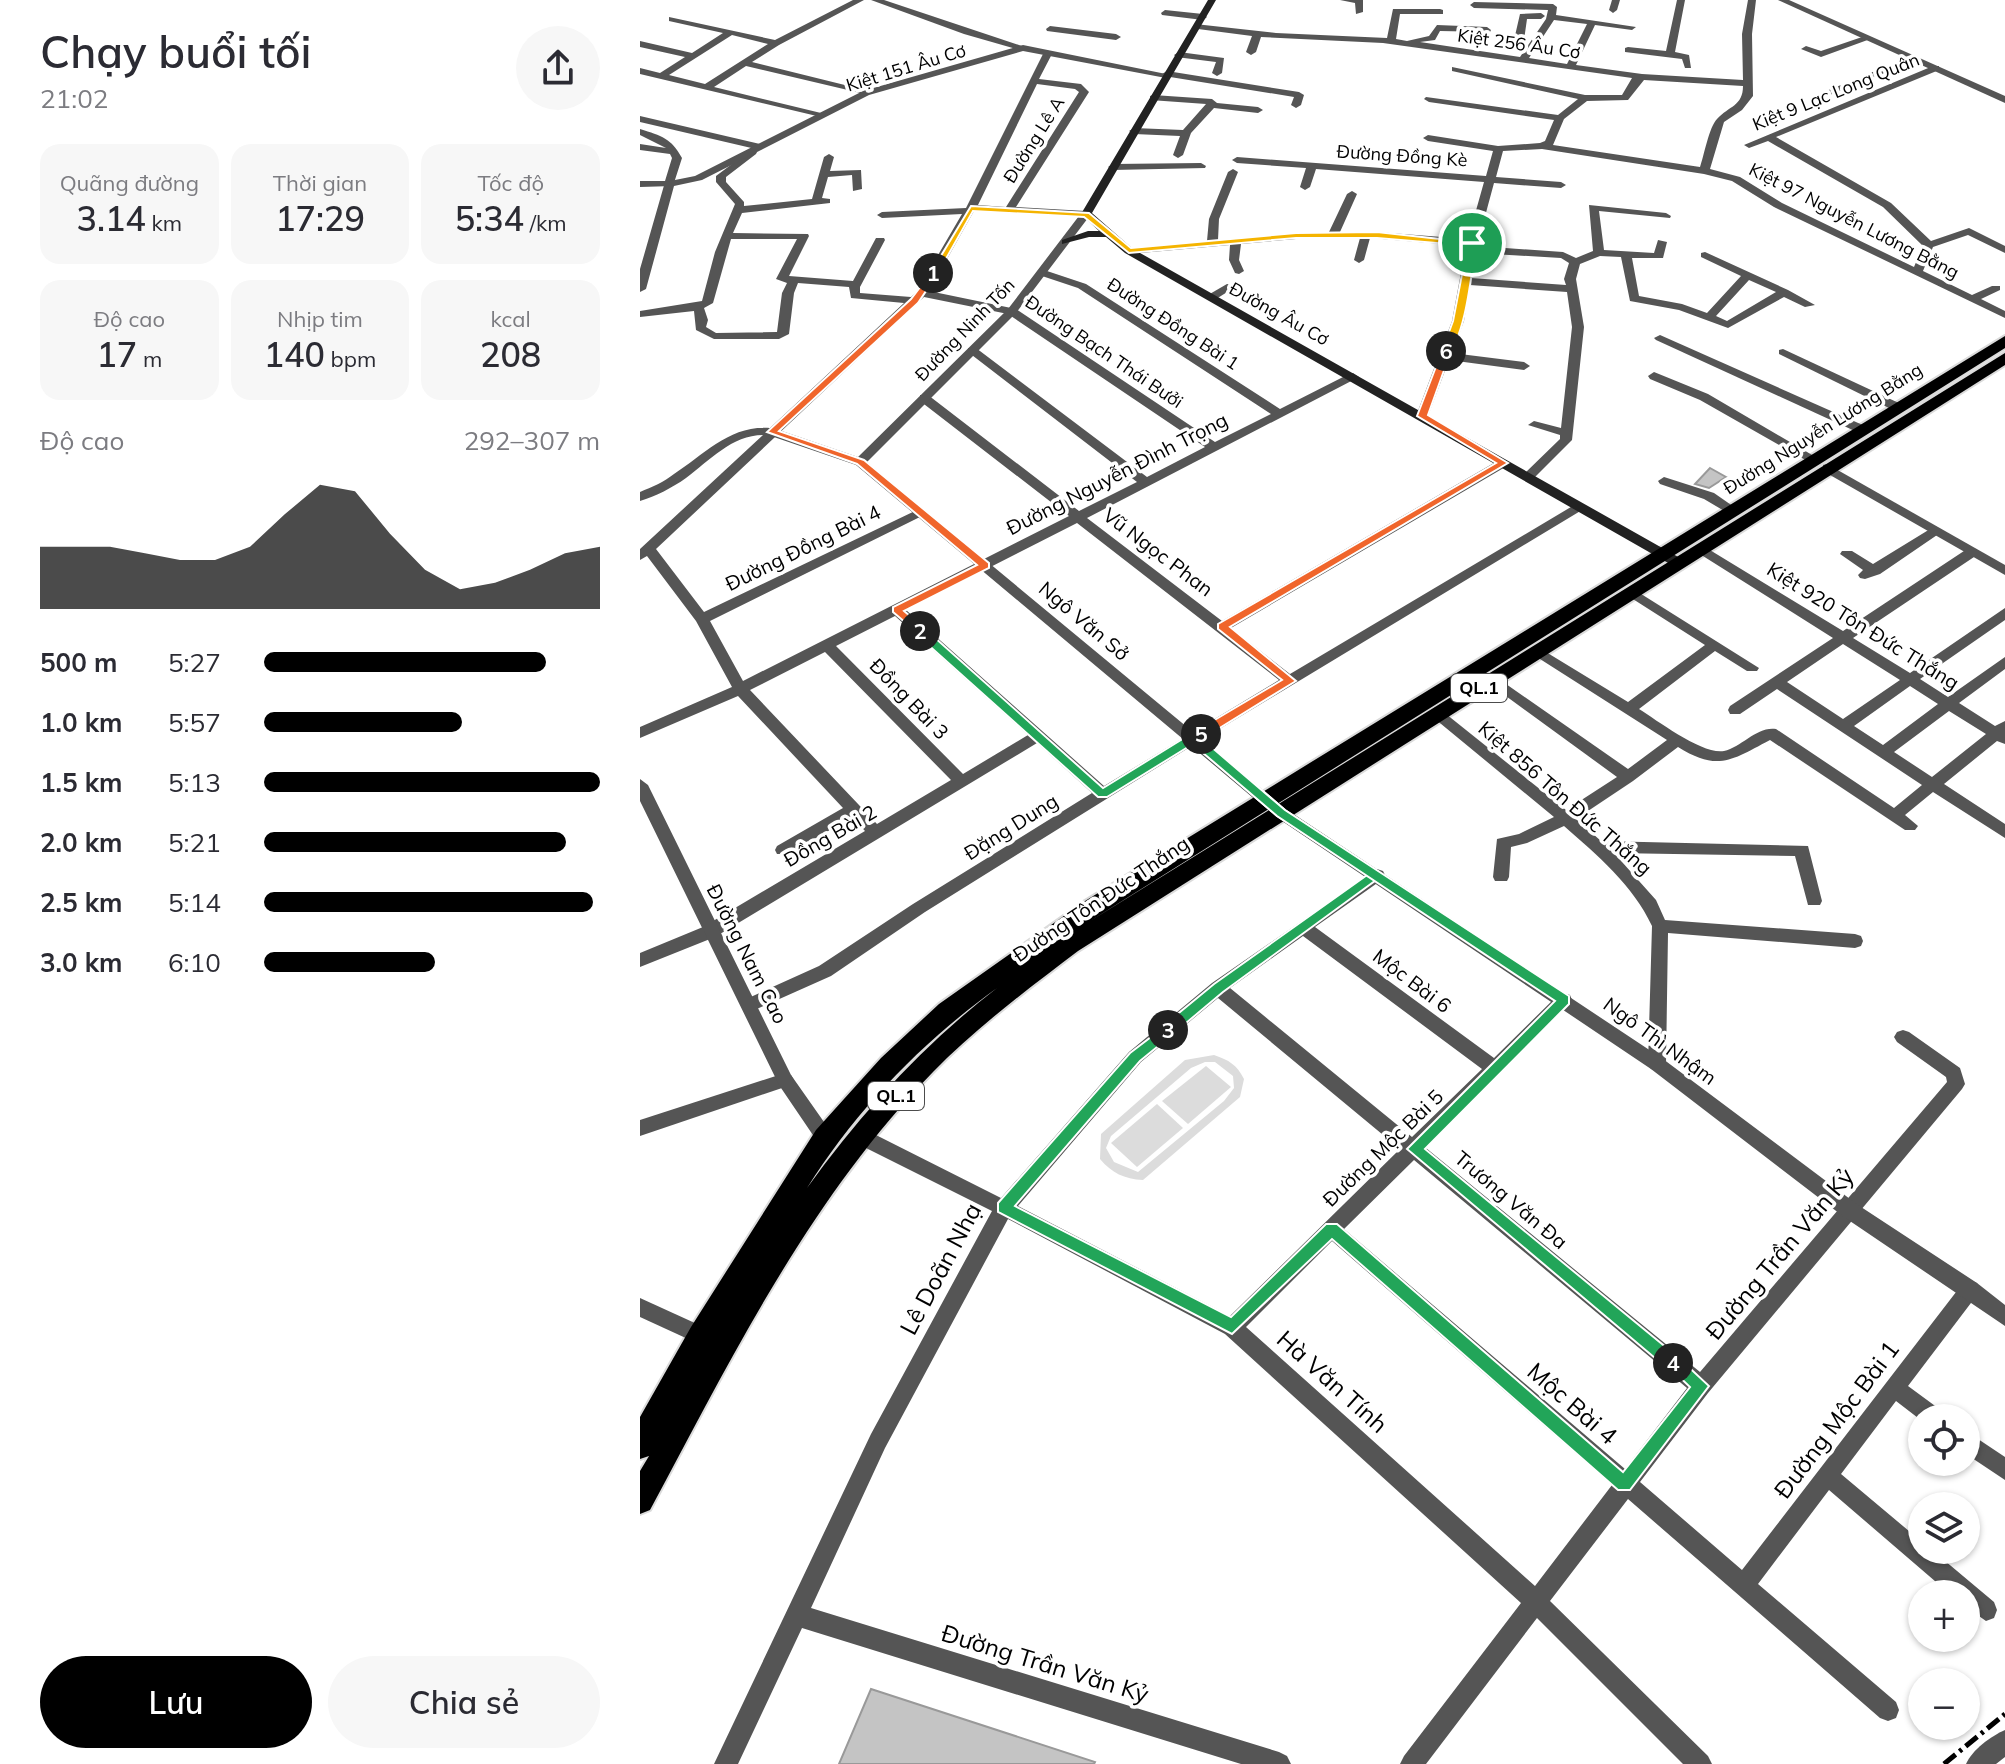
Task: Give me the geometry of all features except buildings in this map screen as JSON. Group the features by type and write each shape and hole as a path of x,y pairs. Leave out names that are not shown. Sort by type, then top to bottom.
{"highway":[{"name":"Đường Nguyễn Lương Bằng","path":"1670,558 1700,548 1820,463 2005,341"},
{"name":"Đường Nguyễn Lương Bằng","path":"1670,558 1731,509 1820,463 1861,429 2005,359"},
{"name":"Đường Tôn Đức Thắng","path":"640,1445 701,1336 825,1138 890,1065 983,983 1093,907 1491,680 1630,591 1670,558"},
{"name":"Đường Tôn Đức Thắng","path":"640,1500 716,1360 780,1255 860,1136 925,1064 1011,990 1070,945 1273,806 1670,558"}],"main road":[{"path":"1086,214 1212,0"},
{"name":"Đường Âu Cơ","path":"1086,214 1105,234 1129,251 1670,558"},
{"path":"1066,242 1088,234 1105,234"}],"street":[{"path":"707,87 776,43 860,0"},
{"path":"875,0 941,22 972,37 1023,48"},
{"path":"1344,0 1359,1 1359,12"},
{"path":"1671,53 1681,0"},
{"path":"1704,171 1720,121 1739,108 1748,96 1747,34 1752,0"},
{"path":"1782,0 2005,100"},
{"path":"1474,5 1552,10 1592,22 1632,27"},
{"path":"1519,40 1523,16 1552,10"},
{"path":"1522,61 1552,10"},
{"name":"Kiệt 256 Âu Cơ","path":"1396,42 1396,11 1440,12"},
{"name":"Kiệt 256 Âu Cơ","path":"1165,13 1257,34 1396,42 1642,77"},
{"path":"672,19 776,43"},
{"path":"1570,68 1592,22"},
{"path":"1396,42 1432,38 1437,28 1487,30"},
{"path":"1050,29 1116,37"},
{"path":"662,76 731,32"},
{"path":"1251,52 1257,34"},
{"path":"1806,49 1821,54 1868,38"},
{"path":"640,44 693,56"},
{"name":"Kiệt 151 Âu Cơ","path":"642,186 698,178 866,93 1023,48 1167,75 1215,77 1299,95 1296,105"},
{"path":"1628,50 1671,53 1686,57 1688,66"},
{"path":"876,833 740,689 702,619 644,552 918,297 970,210 1048,52"},
{"path":"1178,155 1186,133 1208,102 1221,60 1179,55"},
{"path":"1824,94 1914,58"},
{"path":"744,63 866,93"},
{"name":"Kiệt 9 Lạc Long Quân","path":"1749,145 1936,68"},
{"path":"1455,69 1585,98 1625,98 1636,80 1642,77 1747,83"},
{"path":"640,71 818,115"},
{"name":"Đường Lê A","path":"1009,210 1084,92 1078,86 1033,81"},
{"path":"1153,98 1258,110"},
{"path":"1542,146 1549,143 1560,118 1585,98"},
{"path":"1429,99 1560,118"},
{"path":"640,119 756,149"},
{"path":"1134,131 1186,133"},
{"path":"640,132 668,143 677,153"},
{"path":"1768,137 1887,205 1929,245"},
{"name":"Đường Đồng Kè","path":"1428,138 1499,149 1542,146"},
{"name":"Kiệt 97 Nguyễn Lương Bằng","path":"1542,146 1704,171 1745,183 1778,205 2005,315"},
{"path":"640,147 677,153"},
{"path":"640,314 698,307 707,303 738,210 738,200 721,182 721,176 756,149"},
{"name":"Đường Đồng Kè","path":"1422,416 1458,321 1471,246 1499,149"},
{"path":"641,282 677,153"},
{"path":"738,210 821,201 823,174 829,157"},
{"path":"1113,167 1201,166"},
{"name":"Đường Đồng Kè","path":"1212,245 1214,219 1235,166 1312,166 1561,185"},
{"path":"1305,187 1312,166"},
{"path":"823,174 857,172 857,189"},
{"path":"1333,236 1352,194"},
{"path":"1599,253 1593,207 1666,216"},
{"path":"882,215 970,210 1086,214"},
{"name":"Đường Ninh Tốn","path":"860,462 1012,311 1086,214"},
{"path":"1917,271 1929,245 1969,231 2005,250"},
{"path":"1129,251 1236,243 1270,237 1366,235 1563,255 1575,262"},
{"path":"1359,260 1366,235"},
{"path":"727,236 804,236 804,241 781,274 782,279 856,285 880,240"},
{"path":"1575,262 1599,253 1659,256 1662,242"},
{"name":"Đường Âu Cơ","path":"1236,243 1234,260 1239,271"},
{"path":"1626,255 1634,299 1675,305 1733,325 1784,292"},
{"path":"1705,255 1809,305"},
{"path":"1528,477 1566,440 1578,327 1570,289 1575,262"},
{"name":"Đường Đồng Bài 1","path":"1043,273 1082,286 1279,414"},
{"path":"1709,317 1748,275"},
{"path":"698,307 702,320 700,328 714,336 779,336 788,293 794,280"},
{"path":"1465,281 1570,289"},
{"name":"Đường Bạch Thái Bưởi","path":"856,285 855,296 918,297 1012,311 1213,447"},
{"path":"1212,297 1231,286"},
{"path":"1973,298 1996,288"},
{"path":"1660,338 1861,429"},
{"path":"972,350 1144,481"},
{"path":"1783,352 1894,415"},
{"path":"1444,356 1524,366"},
{"path":"1654,376 1704,397 2005,571"},
{"name":"Đường Nguyễn Đình Trọng","path":"640,733 740,689 1353,377"},
{"name":"Vũ Ngọc Phan","path":"924,398 1290,681"},
{"path":"1534,425 1567,433"},
{"path":"640,497 676,480 731,439 751,430 772,432 860,462"},
{"name":"Ngô Văn Sở","path":"860,462 1273,806"},
{"path":"1222,627 1503,463"},
{"path":"1664,481 1709,496 1731,509"},
{"name":"Đặng Dung","path":"750,1005 825,971 919,908 1193,738 1581,507"},
{"name":"Đường Đồng Bài 4","path":"702,619 922,513"},
{"path":"1847,554 1870,573 1935,530"},
{"name":"Kiệt 920 Tôn Đức Thắng","path":"1700,548 1950,704 2002,733"},
{"path":"1735,710 1972,552"},
{"path":"1630,591 1752,668"},
{"path":"897,610 1103,794"},
{"path":"1842,727 2005,613"},
{"name":"Đồng Bài 3","path":"827,645 962,782"},
{"path":"1629,709 1713,646"},
{"path":"1536,652 1702,755 1718,757 1733,754 1771,733 1910,826"},
{"path":"1882,753 2005,662"},
{"path":"1491,680 1628,777"},
{"path":"1777,682 2005,832"},
{"name":"Kiệt 856 Tôn Đức Thắng","path":"1436,714 1596,847 1651,902 1660,926"},
{"path":"1894,816 1931,783 2002,733"},
{"name":"Đồng Bài 2","path":"640,960 709,932 1036,737"},
{"path":"1501,877 1503,843 1523,840 1561,818 1628,777 1678,739"},
{"name":"Đường Nam Cao","path":"642,795 785,1080 825,1138"},
{"name":"Ngô Thì Nhậm","path":"1273,806 1657,1064 1851,1211 1970,1289 2005,1317"},
{"path":"783,850 854,809"},
{"path":"1596,847 1802,850 1814,901"},
{"name":"Lê Doãn Nhạ","path":"726,1764 878,1441 1004,1208 1135,1057 1218,988 1377,875"},
{"path":"1657,1064 1660,926 1855,941"},
{"name":"Mộc Bài 6","path":"1303,927 1495,1069"},
{"name":"Trương Văn Đa","path":"1218,988 1701,1386"},
{"name":"Đường Mộc Bài 5","path":"1232,1327 1564,1000"},
{"name":"Đường Trần Văn Kỷ","path":"1412,1764 1701,1386 1956,1084 1954,1073 1903,1037"},
{"path":"640,1128 785,1080"},
{"name":"Hà Văn Tính","path":"860,1136 1232,1327 1537,1603 1700,1764"},
{"name":"Mộc Bài 4","path":"1331,1229 1624,1484 1745,1583 1888,1710"},
{"name":"Đường Mộc Bài 1","path":"1745,1583 1970,1289"},
{"path":"640,1307 701,1336"},
{"path":"1895,1388 1916,1404"},
{"path":"1980,1451 2005,1470"},
{"path":"1828,1476 1986,1610"},
{"name":"Đường Trần Văn Kỷ","path":"796,1615 1279,1764"},
{"path":"1978,1764 2005,1742"}],"shaded area":[{"path":"1214,1055 1232,1064 1244,1079 1240,1097 1143,1180 1114,1172 1100,1159 1101,1134 1185,1060","holes":["1205,1062 1215,1062 1233,1076 1234,1088 1224,1101 1138,1172 1114,1162 1106,1148 1111,1136 1191,1068"]},
{"path":"1206,1066 1231,1087 1188,1124 1162,1101"},
{"path":"1157,1104 1183,1128 1137,1167 1111,1143"}],"railway":[{"path":"1944,1764 2005,1714"}],"route":[{"path":"1472,243 1377,235 1296,236 1129,251 1105,234 1086,214 971,208 915,301 772,432 860,462 985,565 897,610 1103,794 1193,738 1281,813 1377,875 1218,988 1135,1057 1004,1208 1232,1327 1331,1229 1624,1484 1701,1386 1414,1149 1564,1000 1377,875 1281,813 1265,799 1193,738 1290,681 1222,627 1503,463 1422,416 1458,321 1472,243"}]}
